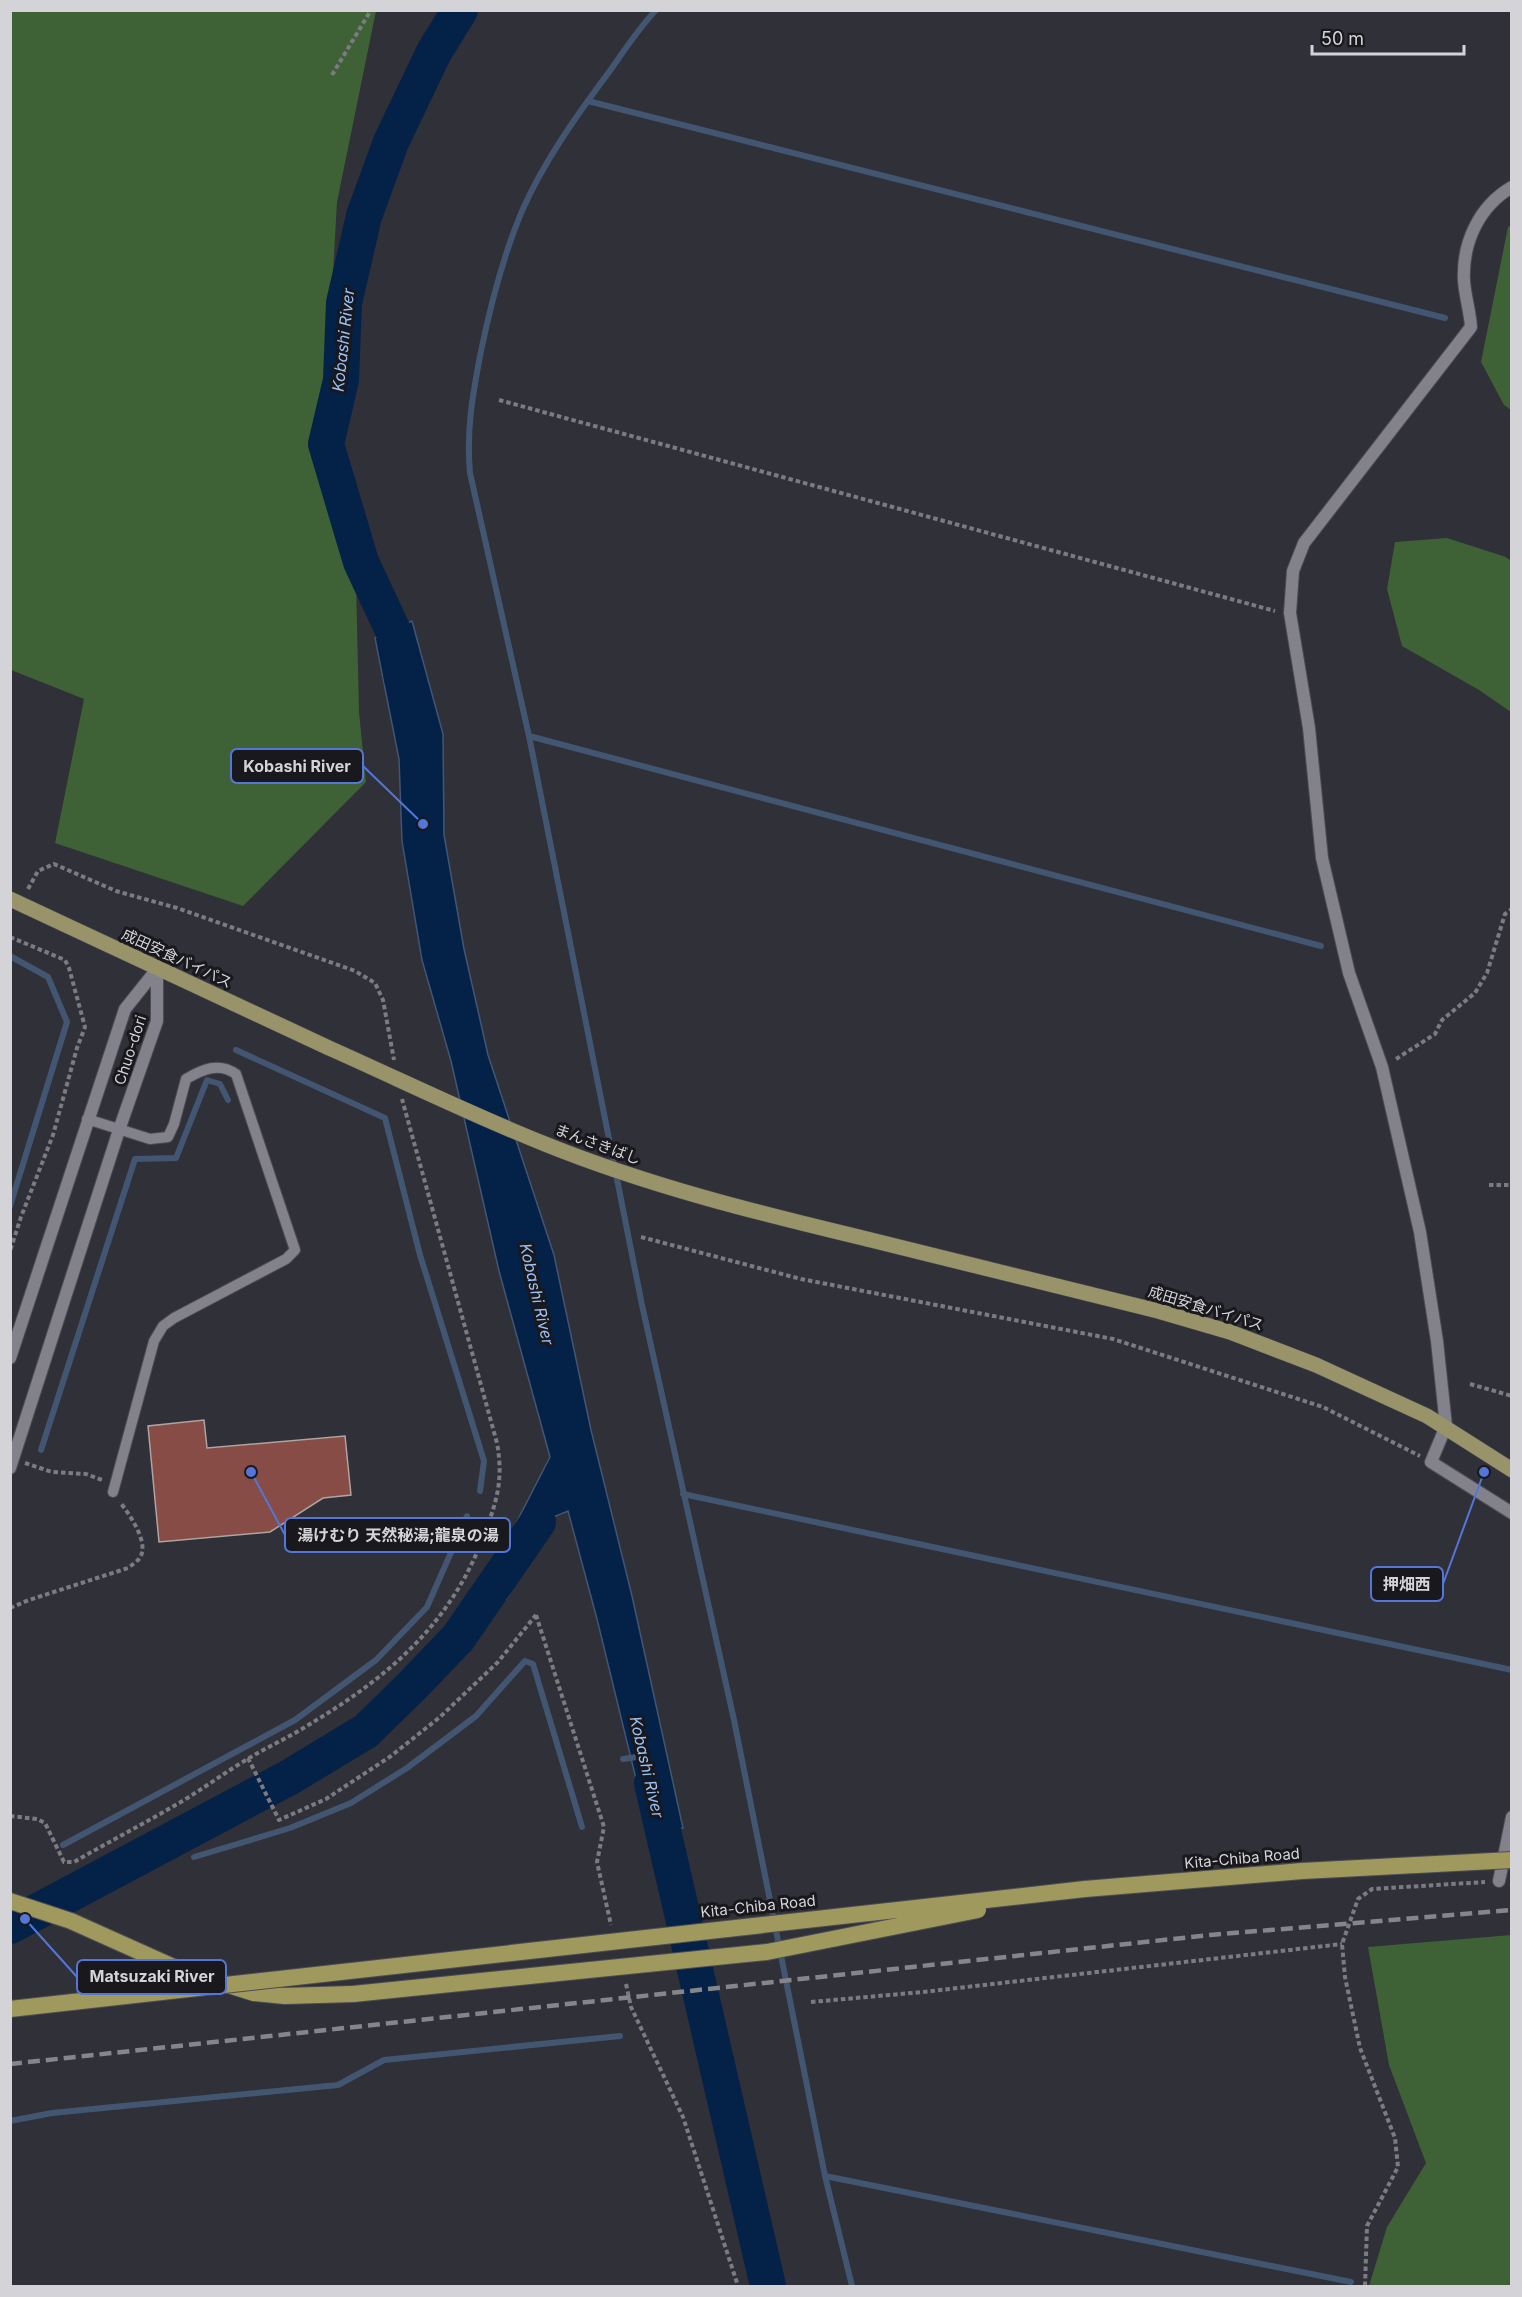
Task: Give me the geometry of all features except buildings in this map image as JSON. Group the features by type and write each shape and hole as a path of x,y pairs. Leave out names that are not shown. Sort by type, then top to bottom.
{"highway":[{"name":"Kita-Chiba Road","path":"10,2008 1084,1889 1302,1871 1512,1860"},
{"path":"10,1901 71,1921 189,1972 254,1993 310,1996 353,1994 766,1952 1084,1889"}],"main road":[{"name":"成田安食バイパス","path":"15,901 329,1048"},
{"name":"まんさきばし","path":"329,1048 545,1144 649,1181 763,1215 867,1239"},
{"name":"成田安食バイパス","path":"867,1239 1158,1311 1230,1332 1316,1365 1446,1426 1512,1470"}],"street":[{"path":"1512,187 1499,194 1481,214 1470,234 1464,281 1471,327 1304,543 1293,571 1290,613 1309,728 1322,858 1349,973 1382,1067 1420,1232 1437,1341 1446,1426 1431,1462 1512,1513"},
{"name":"Chuo-dori","path":"10,1358 125,1009 158,969"},
{"name":"Chuo-dori","path":"12,1463 119,1130 157,1021 158,969"},
{"path":"1499,1881 1512,1817"}],"lane":[{"path":"87,1119 150,1139 168,1137 174,1124 186,1079 205,1068 227,1068 236,1074 295,1250 286,1259 163,1326 154,1341 113,1492"}],"path":[{"path":"332,75 371,10"},
{"path":"499,400 1290,613"},
{"path":"15,901 38,871 54,864 116,891 177,908 355,971 375,983 383,1000 396,1069"},
{"path":"1382,1067 1435,1034 1442,1020 1475,993 1487,973 1505,914 1512,909"},
{"path":"10,937 65,960 85,1027 53,1135 10,1251"},
{"path":"10,1816 37,1819 45,1823 64,1862 74,1862 189,1797 248,1758 365,1689 407,1654 435,1622 459,1588 478,1552 496,1503 501,1467 497,1443 400,1092"},
{"path":"1488,1185 1512,1185"},
{"path":"641,1237 801,1279 1113,1339 1323,1407 1431,1462"},
{"path":"1470,1384 1512,1396"},
{"path":"10,1608 128,1568 141,1557 143,1546 134,1520 107,1482 86,1474 52,1472 12,1463"},
{"path":"248,1758 279,1820 326,1799 391,1755 440,1717 498,1662 536,1615 604,1827 597,1862 612,1929"},
{"path":"1365,2286 1367,2226 1398,2167 1395,2138 1360,2048 1345,1977 1342,1944 1358,1899 1372,1889 1499,1881"},
{"path":"811,2002 923,1992 1342,1944"},
{"path":"623,1974 631,2007 683,2117 738,2286"}],"green space":[{"path":"10,11 376,11 337,202 325,416 356,581 359,712 366,782 243,906 55,843 84,699 11,670"},
{"path":"1511,225 1511,410 1504,405 1481,362 1508,227"},
{"path":"1447,538 1506,557 1511,561 1511,712 1479,690 1402,646 1387,589 1395,542"},
{"path":"1511,1935 1511,2286 1369,2286 1387,2227 1426,2163 1389,2065 1368,1947"}],"water":[{"path":"412,621 443,734 444,835 464,949 488,1055 554,1255 591,1430 632,1596 683,1828 649,1832 568,1511 553,1517 506,1600 511,1533 550,1457 499,1271 451,1061 422,960 402,841 399,759 375,638"}],"waterway":[{"name":"Kobashi River","path":"402,679 396,637 361,562 326,444 341,380 344,303 364,216 391,142 434,52 460,10"},
{"path":"656,10 631,40 562,139 540,174 522,211 498,280 481,351 470,426 470,473 529,736 642,1305 734,1720 825,2176 852,2286"},
{"path":"588,101 1445,318"},
{"path":"529,736 1321,946"},
{"path":"10,956 48,977 67,1022 10,1206"},
{"path":"236,1050 385,1118 420,1255 484,1461 480,1491"},
{"path":"41,1450 135,1159 176,1158 207,1080 220,1084 228,1100"},
{"path":"683,1494 1512,1670"},
{"path":"63,1845 295,1720 376,1660 427,1607 467,1516"},
{"path":"10,1926 290,1777 366,1731 458,1638 538,1522"},
{"path":"194,1857 290,1828 351,1803 407,1768 476,1716 525,1661 533,1664 582,1827"},
{"path":"623,1759 637,1757"},
{"name":"Kobashi River","path":"652,1783 768,2286"},
{"path":"10,2121 52,2113 338,2085 384,2060 620,2036"},
{"path":"825,2176 1351,2282"}],"railway":[{"path":"10,2064 1210,1935 1512,1910"}],"place":[{"name":"Kobashi River","path":"423,824"},
{"name":"湯けむり 天然秘湯;龍泉の湯","path":"251,1472"},
{"name":"押畑西","path":"1484,1472"},
{"name":"Matsuzaki River","path":"25,1919"}]}
